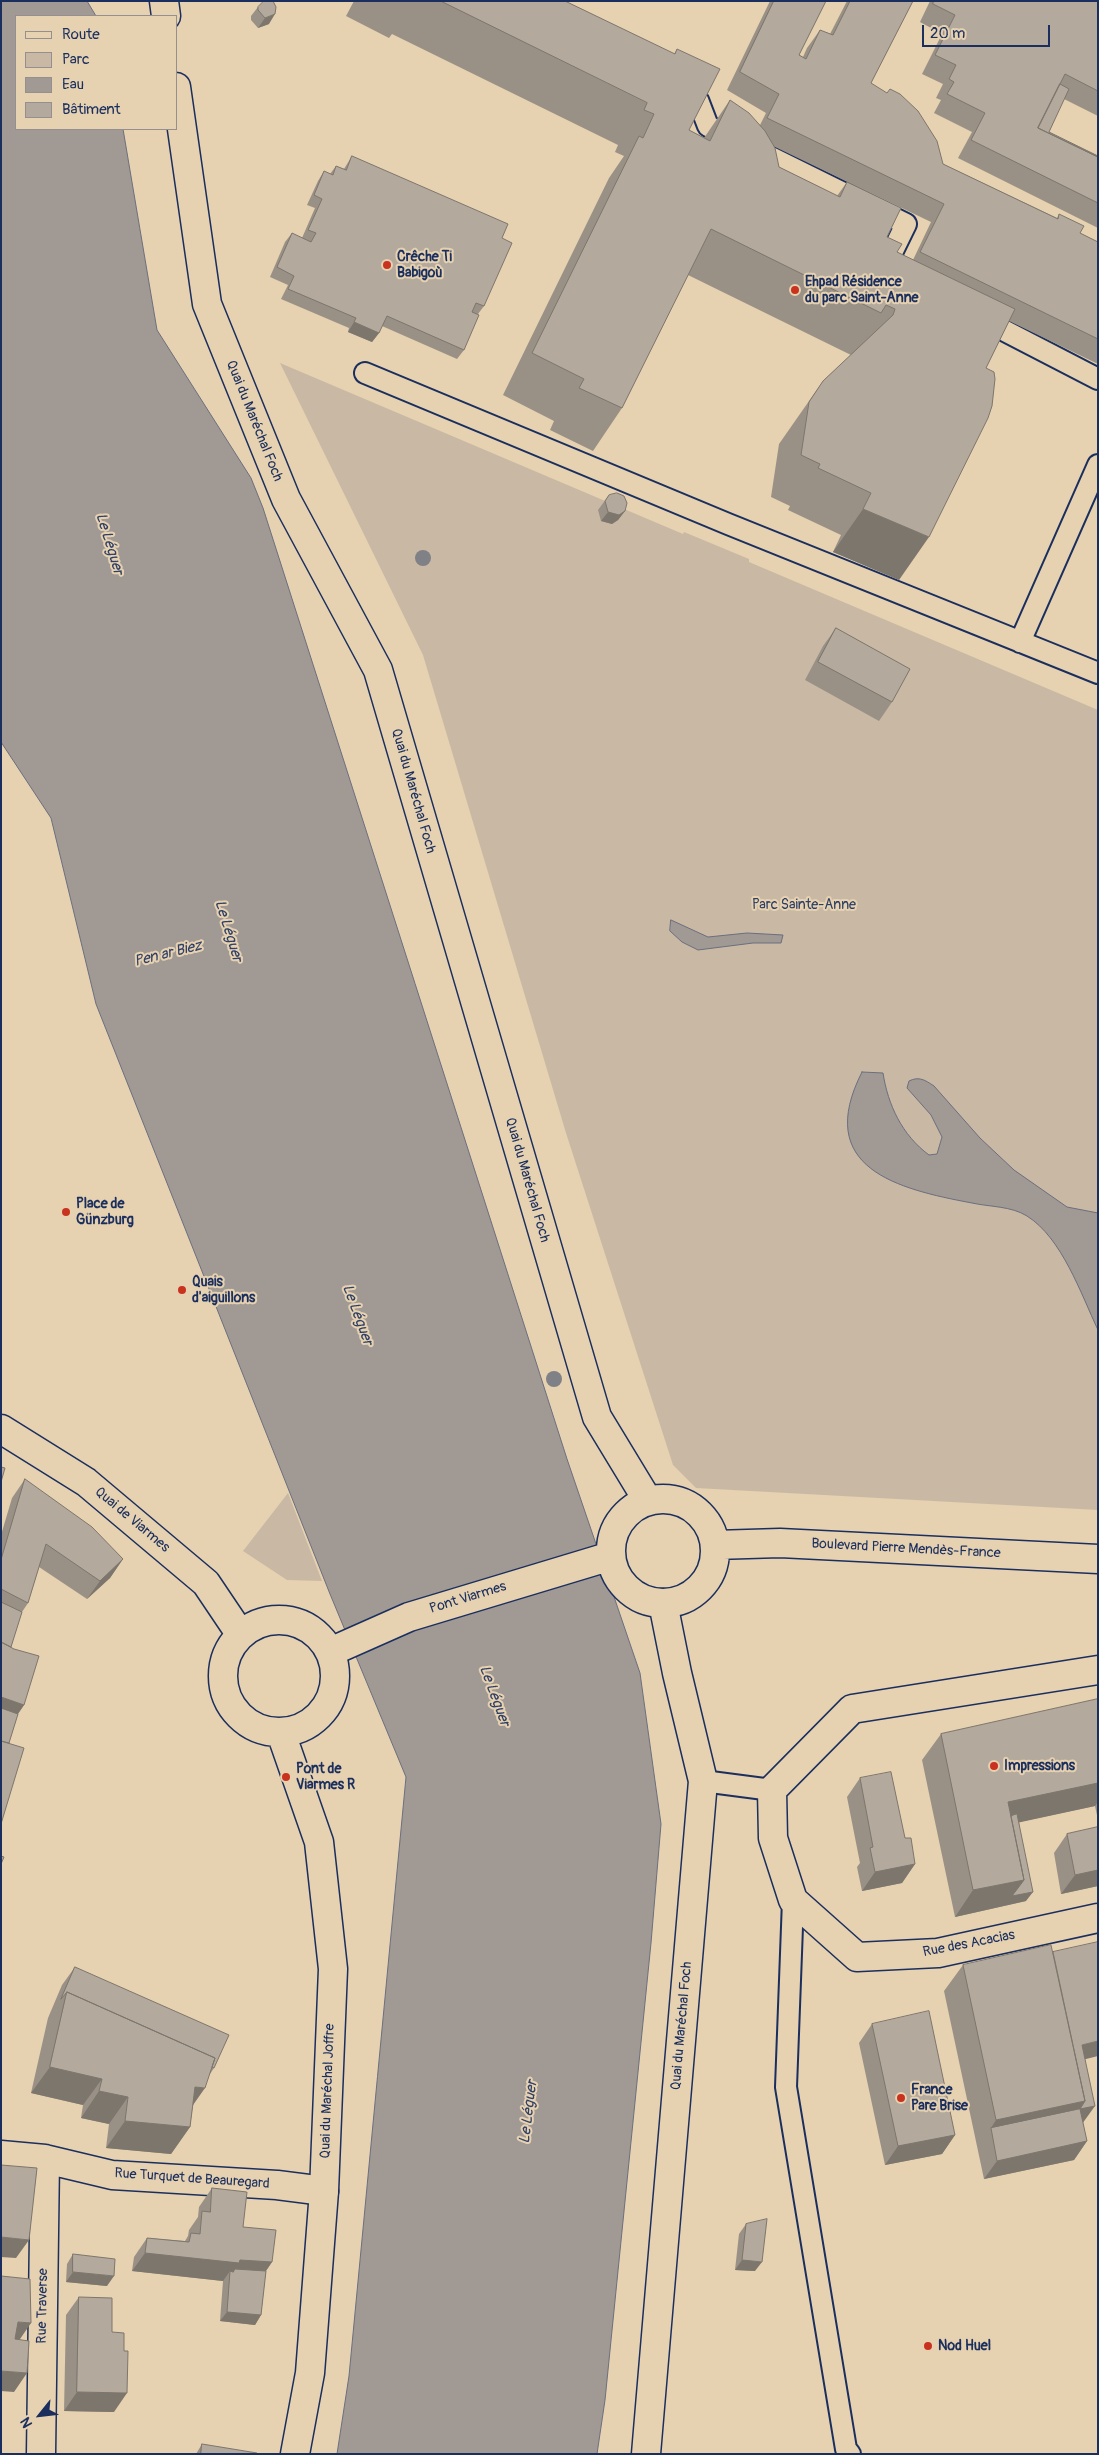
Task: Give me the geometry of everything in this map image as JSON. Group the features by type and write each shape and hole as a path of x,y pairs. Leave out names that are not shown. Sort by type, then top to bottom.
{"main road":[{"path":"164,1 166,15"},
{"name":"Quai du Maréchal Foch","path":"178,101 207,304 286,499 378,670 597,1417 648,1501"},
{"name":"Quai de Viarmes","path":"1,1429 86,1482 206,1583 241,1635"},
{"path":"666,1499 683,1503 699,1513 709,1528 715,1545 714,1560 708,1577 696,1591 681,1600 663,1603 642,1599 627,1588 606,1558 619,1522 631,1509 648,1501 666,1499"},
{"name":"Boulevard Pierre Mendès-France","path":"715,1545 780,1543 1098,1559"},
{"name":"Pont Viarmes","path":"337,1649 409,1617 606,1558"},
{"name":"Quai du Maréchal Foch","path":"646,2454 703,1781 678,1680 663,1603"},
{"path":"272,1620 289,1621 306,1626 337,1649 335,1683 331,1698 323,1712 312,1723 297,1730 281,1733 262,1730 245,1721 232,1706 224,1688 223,1669 229,1650 241,1635 255,1625 272,1620"},
{"path":"793,1900 774,1838 772,1790 852,1709 1098,1670"},
{"name":"Quai du Maréchal Joffre","path":"281,1733 319,1842 333,1968 324,2191 310,2373 295,2454"},
{"name":"Rue des Acacias","path":"793,1900 857,1957 938,1953 1098,1918"},
{"name":"Rue Turquet de Beauregard","path":"1,2155 45,2159 112,2175 277,2185 324,2191"},
{"name":"Rue Traverse","path":"41,2454 45,2159"}],"lane":[{"path":"664,82 698,100 708,126 906,224 885,268 903,278"},
{"path":"965,310 1098,379"},
{"path":"365,373 728,524 1098,673"},
{"path":"1020,642 1098,465"},
{"path":"703,1781 772,1790"},
{"path":"793,1900 786,2087 846,2449 850,2454"}],"green space":[{"name":"Parc Sainte-Anne","path":"280,363 683,534 684,532 749,559 749,562 1098,710 1098,1510 696,1488 673,1465 566,1133 423,655"},
{"path":"288,1493 322,1581 287,1580 243,1551"}],"water":[{"path":"1,1 87,1 95,15 15,15 15,130 123,130 157,330 251,478 263,508 567,1459 640,1673 661,1824 651,1943 605,2400 597,2454 337,2454 349,2376 406,1777 330,1594 96,1004 51,818 1,742"},
{"path":"671,920 708,937 747,933 783,935 781,943 753,943 698,950 682,942 670,931"},
{"path":"862,1072 883,1073 888,1096 904,1129 919,1147 929,1155 937,1154 942,1137 931,1115 907,1088 909,1081 916,1079 925,1080 934,1086 980,1138 1014,1170 1067,1207 1098,1213 1098,1330 1060,1252 1039,1226 1027,1216 1007,1209 916,1190 891,1181 871,1168 855,1152 848,1131 850,1105"}],"building":[{"path":"264,1 273,1 276,7 275,14 265,18 258,10 258,7"},
{"path":"441,1 565,1 675,54 677,49 720,69 689,130 710,141 730,100 749,113 765,131 775,148 779,167 840,197 847,182 901,208 887,237 902,244 897,252 1015,309 986,368 994,372 995,379 992,406 988,418 929,537 863,509 871,493 818,468 820,464 801,455 809,402 823,381 893,315 895,309 886,305 881,313 711,229 622,408 579,388 584,379 532,353 639,136 643,138 654,114 644,110 647,103"},
{"path":"774,1 826,1 799,55 806,59 820,30 833,35 850,1 913,1 871,83 887,93 890,89 900,94 918,111 937,141 943,164 1058,219 1059,214 1084,226 1080,233 1098,242 1098,339 920,252 944,204 767,118 779,94 740,72"},
{"path":"934,1 1098,1 1098,91 1065,74 1038,128 1098,157 1098,203 971,140 985,113 947,94 954,82 949,79 956,65 935,55 955,15 933,4"},
{"path":"1060,84 1069,89 1049,132 1098,157 1038,128"},
{"name":"Crêche Ti Babigoù","path":"352,156 508,224 502,238 512,243 484,306 476,303 472,312 479,315 464,350 387,316 379,333 354,322 356,318 288,289 294,276 277,267 292,233 311,242 316,233 308,230 322,199 314,195 324,171 333,175 336,166 346,170"},
{"path":"617,493 624,496 627,503 625,511 619,515 608,512 605,501 609,495"},
{"path":"836,628 910,669 892,702 818,662"},
{"path":"1,1467 5,1468 1,1482"},
{"path":"25,1479 92,1527 123,1559 100,1581 46,1544 28,1603 1,1589 1,1560"},
{"path":"1,1602 22,1612 11,1647 1,1642"},
{"path":"1,1642 14,1649 39,1656 24,1705 1,1697"},
{"path":"1098,1699 1098,1783 1008,1802 1024,1880 973,1890 941,1734"},
{"path":"1,1708 18,1714 9,1743 1,1741"},
{"path":"1,1741 24,1748 1,1824"},
{"path":"891,1772 905,1838 911,1838 915,1864 875,1872 870,1848 873,1847 860,1778"},
{"path":"1017,1814 1033,1892 1012,1896 1024,1880 1011,1816"},
{"path":"1098,1827 1098,1870 1075,1875 1067,1834"},
{"path":"1098,1942 1098,2041 1082,2045 1095,2106 1080,2109 1085,2101 1053,1952"},
{"path":"1051,1945 1085,2101 996,2120 963,1965"},
{"path":"75,1967 229,2035 214,2068 212,2067 215,2058 67,1992 61,1999"},
{"path":"67,1992 215,2058 205,2088 195,2087 190,2127 125,2121 128,2097 99,2091 102,2079 50,2067"},
{"name":"France Pare Brise","path":"929,2011 955,2135 898,2146 872,2024"},
{"path":"1080,2109 1087,2141 997,2161 991,2128"},
{"path":"1,2165 37,2168 29,2240 1,2237"},
{"path":"212,2188 247,2192 243,2227 276,2230 272,2262 240,2260 239,2263 145,2253 147,2238 189,2242 191,2233 200,2234 202,2211 210,2212"},
{"path":"767,2219 762,2262 742,2260 746,2224"},
{"path":"73,2254 115,2259 114,2276 73,2272"},
{"path":"235,2269 266,2271 261,2315 227,2312 230,2271 233,2272"},
{"path":"1,2276 30,2279 31,2323 18,2322 15,2339 29,2341 27,2373 1,2371"},
{"path":"79,2297 112,2298 112,2332 124,2333 124,2351 128,2351 127,2393 77,2392"},
{"path":"202,2444 257,2453 201,2454"}],"place":[{"name":"Crêche Ti Babigoù","path":"387,265"},
{"name":"Ehpad Résidence du parc Saint-Anne","path":"795,290"},
{"name":"Place de Günzburg","path":"66,1212"},
{"name":"Quais d'aiguillons","path":"182,1290"},
{"name":"Impressions","path":"994,1766"},
{"name":"Pont de Viarmes R","path":"286,1777"},
{"name":"France Pare Brise","path":"901,2098"},
{"name":"Nod Huel","path":"928,2346"}],"water label":[{"name":"Le Léguer","path":"109,544"},
{"name":"Le Léguer","path":"228,931"},
{"name":"Pen ar Biez","path":"168,954"},
{"name":"Le Léguer","path":"357,1315"},
{"name":"Le Léguer","path":"494,1696"},
{"name":"Le Léguer","path":"529,2112"}]}
